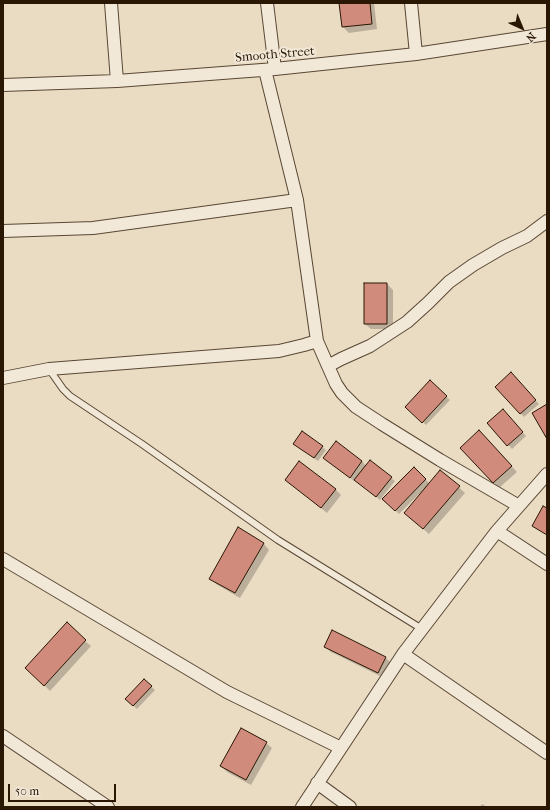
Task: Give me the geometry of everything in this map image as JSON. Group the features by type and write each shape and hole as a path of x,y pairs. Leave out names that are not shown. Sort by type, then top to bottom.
{"street":[{"path":"111,3 117,81"},
{"path":"267,3 270,70 297,200 317,341 336,384 342,393 356,407 440,460 519,506"},
{"path":"411,3 416,54"},
{"name":"Smooth Street","path":"3,86 117,81 270,70 416,54 547,34"},
{"path":"3,231 93,228 297,200"},
{"path":"328,366 341,358 370,346 407,322 449,282 473,265 502,248 527,236 547,221"},
{"path":"3,378 49,369 279,351 317,341"},
{"path":"302,807 403,654 497,531 547,474"},
{"path":"497,531 547,564"},
{"path":"3,559 227,692 341,748"},
{"path":"403,654 547,753"},
{"path":"3,736 108,807"},
{"path":"318,783 350,807"}],"lane":[{"path":"49,369 63,389 77,401 142,444 278,540 422,630"}],"building":[{"path":"339,3 370,3 372,24 342,27"},
{"path":"364,283 387,283 387,324 364,324"},
{"path":"511,372 536,400 520,414 495,387"},
{"path":"430,380 447,396 422,423 405,407"},
{"path":"547,404 547,439 532,413"},
{"path":"503,409 523,432 507,446 487,423"},
{"path":"479,430 512,466 493,483 460,448"},
{"path":"302,431 323,446 314,458 293,444"},
{"path":"336,441 362,461 350,478 323,458"},
{"path":"370,460 392,477 376,497 354,480"},
{"path":"299,461 336,489 321,508 285,480"},
{"path":"414,467 426,479 395,511 382,499"},
{"path":"440,470 460,486 423,529 404,513"},
{"path":"543,506 547,508 547,535 532,526"},
{"path":"238,527 264,543 235,593 209,579"},
{"path":"67,622 86,640 44,686 25,668"},
{"path":"332,630 386,657 378,673 324,647"},
{"path":"144,679 152,686 133,706 125,699"},
{"path":"241,728 267,742 246,780 220,766"}]}
